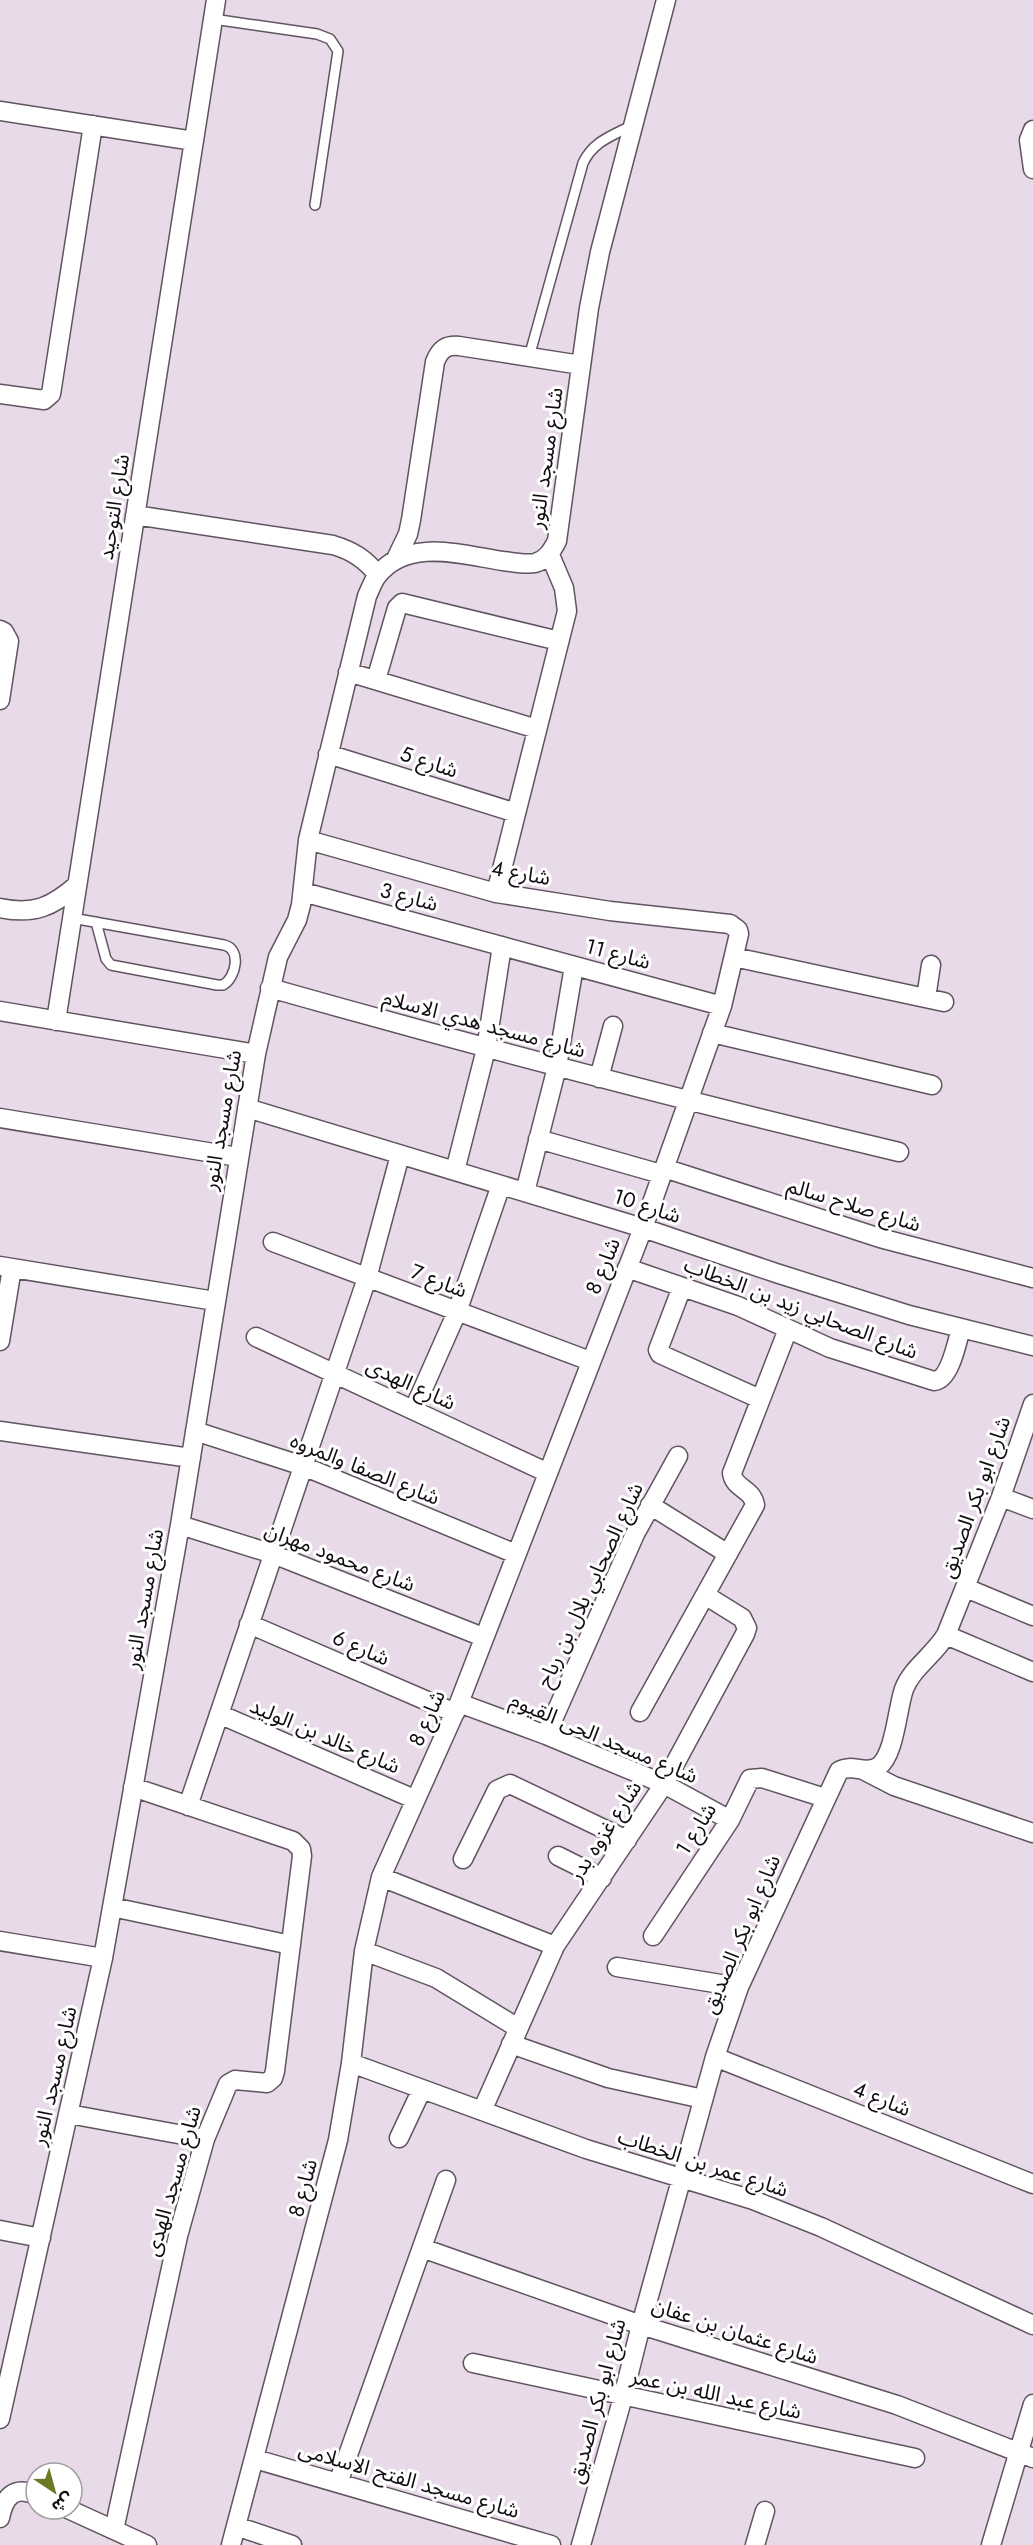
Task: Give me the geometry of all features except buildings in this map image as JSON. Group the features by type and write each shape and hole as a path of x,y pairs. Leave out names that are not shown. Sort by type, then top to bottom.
{"street":[{"name":"شارع التوحيد","path":"56,1021 216,0"},
{"name":"شارع مسجد النور","path":"0,2419 103,1958 180,1525 256,1054 278,957 297,920 303,892 308,840 367,596 378,575 396,559 419,551 443,552 521,564 537,563 550,555 557,541 581,365 600,252 666,0"},
{"path":"0,111 194,141"},
{"path":"0,394 44,400 51,394 93,125"},
{"path":"1033,130 1029,140 1029,154 1033,169"},
{"path":"396,559 408,534 411,520 435,362 439,351 448,345 459,346 581,365"},
{"path":"135,515 333,545 351,550 366,561 378,575"},
{"path":"496,893 567,610 567,599 550,555"},
{"path":"376,680 397,608 402,603 559,641"},
{"path":"0,630 4,632 9,641 0,700"},
{"path":"348,672 537,729"},
{"name":"شارع 5","path":"328,754 516,813"},
{"name":"شارع 4","path":"308,840 496,893 734,927"},
{"path":"0,908 18,912 40,909 60,900 77,885"},
{"name":"شارع 3","path":"303,892 502,946"},
{"name":"شارع 8","path":"231,2545 338,2140 351,2063 364,1952 381,1877 414,1799 457,1708 546,1472 643,1228 722,1006 738,939 734,927"},
{"path":"455,1171 486,1049 502,946"},
{"name":"شارع 11","path":"502,946 722,1006"},
{"path":"734,957 944,1002"},
{"path":"926,998 931,965"},
{"path":"525,1192 556,1067 574,966"},
{"name":"شارع مسجد هدي الاسلام","path":"270,988 486,1049 687,1101 899,1152"},
{"path":"0,1011 256,1054"},
{"path":"599,1078 613,1026"},
{"path":"712,1033 932,1085"},
{"name":"شارع 10","path":"247,1108 643,1228 787,1277 909,1315 1033,1346"},
{"path":"0,1118 238,1157"},
{"name":"شارع 10","path":"538,1139 663,1171"},
{"path":"188,1806 367,1278 400,1155"},
{"name":"شارع صلاح سالم","path":"663,1171 880,1238 1033,1278"},
{"path":"414,1409 457,1312 501,1185"},
{"name":"شارع 7","path":"273,1242 590,1361"},
{"path":"0,1341 6,1267 215,1301"},
{"name":"شارع الصحابي زيد بن الخطاب","path":"627,1268 738,1306 830,1348 934,1381 939,1381 946,1375 961,1328"},
{"path":"682,1287 660,1345 660,1354 760,1399"},
{"path":"640,1712 755,1504 754,1497 736,1484 732,1473 788,1329"},
{"name":"شارع الهدى","path":"256,1337 546,1472"},
{"name":"شارع ابو بكر الصديق","path":"581,2545 715,2057 739,1987 839,1771 851,1767 865,1771 876,1768 884,1762 908,1680 946,1635 1001,1497 1033,1404"},
{"path":"0,1431 191,1458"},
{"name":"شارع الصفا والمروه","path":"195,1431 303,1466 516,1554"},
{"name":"شارع الصحابي بلال بن رباح","path":"546,1735 650,1505 678,1456"},
{"path":"1001,1497 1033,1509"},
{"path":"650,1505 728,1554"},
{"name":"شارع محمود مهران","path":"180,1525 273,1554 483,1636"},
{"path":"966,1588 1033,1616"},
{"name":"شارع غزوه بدر","path":"482,2111 555,1946 664,1784 747,1628 742,1618 705,1595"},
{"name":"شارع 6","path":"249,1624 457,1708"},
{"path":"946,1635 1033,1672"},
{"name":"شارع مسجد الحى القيوم","path":"457,1708 546,1735 664,1784 730,1821"},
{"name":"شارع خالد بن الوليد","path":"219,1714 414,1799"},
{"path":"865,1771 894,1786 1033,1833"},
{"name":"شارع 1","path":"653,1936 730,1821 746,1784 756,1777 825,1798"},
{"path":"463,1859 497,1790 510,1784 627,1839"},
{"name":"شارع مسجد الهدى","path":"114,2529 178,2236 205,2139 228,2084 235,2080 267,2083 273,2078 302,1856 298,1844 133,1787"},
{"path":"558,1856 602,1878"},
{"path":"381,1877 555,1946"},
{"path":"112,1907 291,1945"},
{"path":"0,1941 103,1958"},
{"path":"364,1952 436,1978 514,2036 608,2078 704,2099"},
{"path":"616,1967 739,1987"},
{"name":"شارع 4","path":"715,2057 1033,2184"},
{"name":"شارع عمر بن الخطاب","path":"351,2063 624,2161 753,2200 821,2227 1033,2325"},
{"path":"399,2138 422,2089"},
{"path":"69,2114 205,2139"},
{"path":"338,2483 446,2180"},
{"path":"0,2230 41,2238"},
{"name":"شارع عثمان بن عفان","path":"422,2248 641,2325 897,2405 1026,2455"},
{"name":"شارع عبد الله بن عمر","path":"474,2363 623,2397 915,2458"},
{"path":"992,2545 1026,2455 1033,2404"},
{"name":"شارع مسجد الفتح الاسلامى","path":"255,2459 551,2545"},
{"path":"0,2518 3,2504 10,2495 20,2491 24,2492"},
{"path":"755,2545 765,2511"},
{"path":"84,2516 147,2545"},
{"path":"237,2526 292,2545"}],"lane":[{"path":"213,20 317,34 330,39 338,51 315,205"},
{"path":"529,357 583,163 588,152 596,143 633,126"},
{"path":"72,918 96,922 231,946 235,951 232,977 223,986 217,986 111,965 106,959 96,922"}]}
